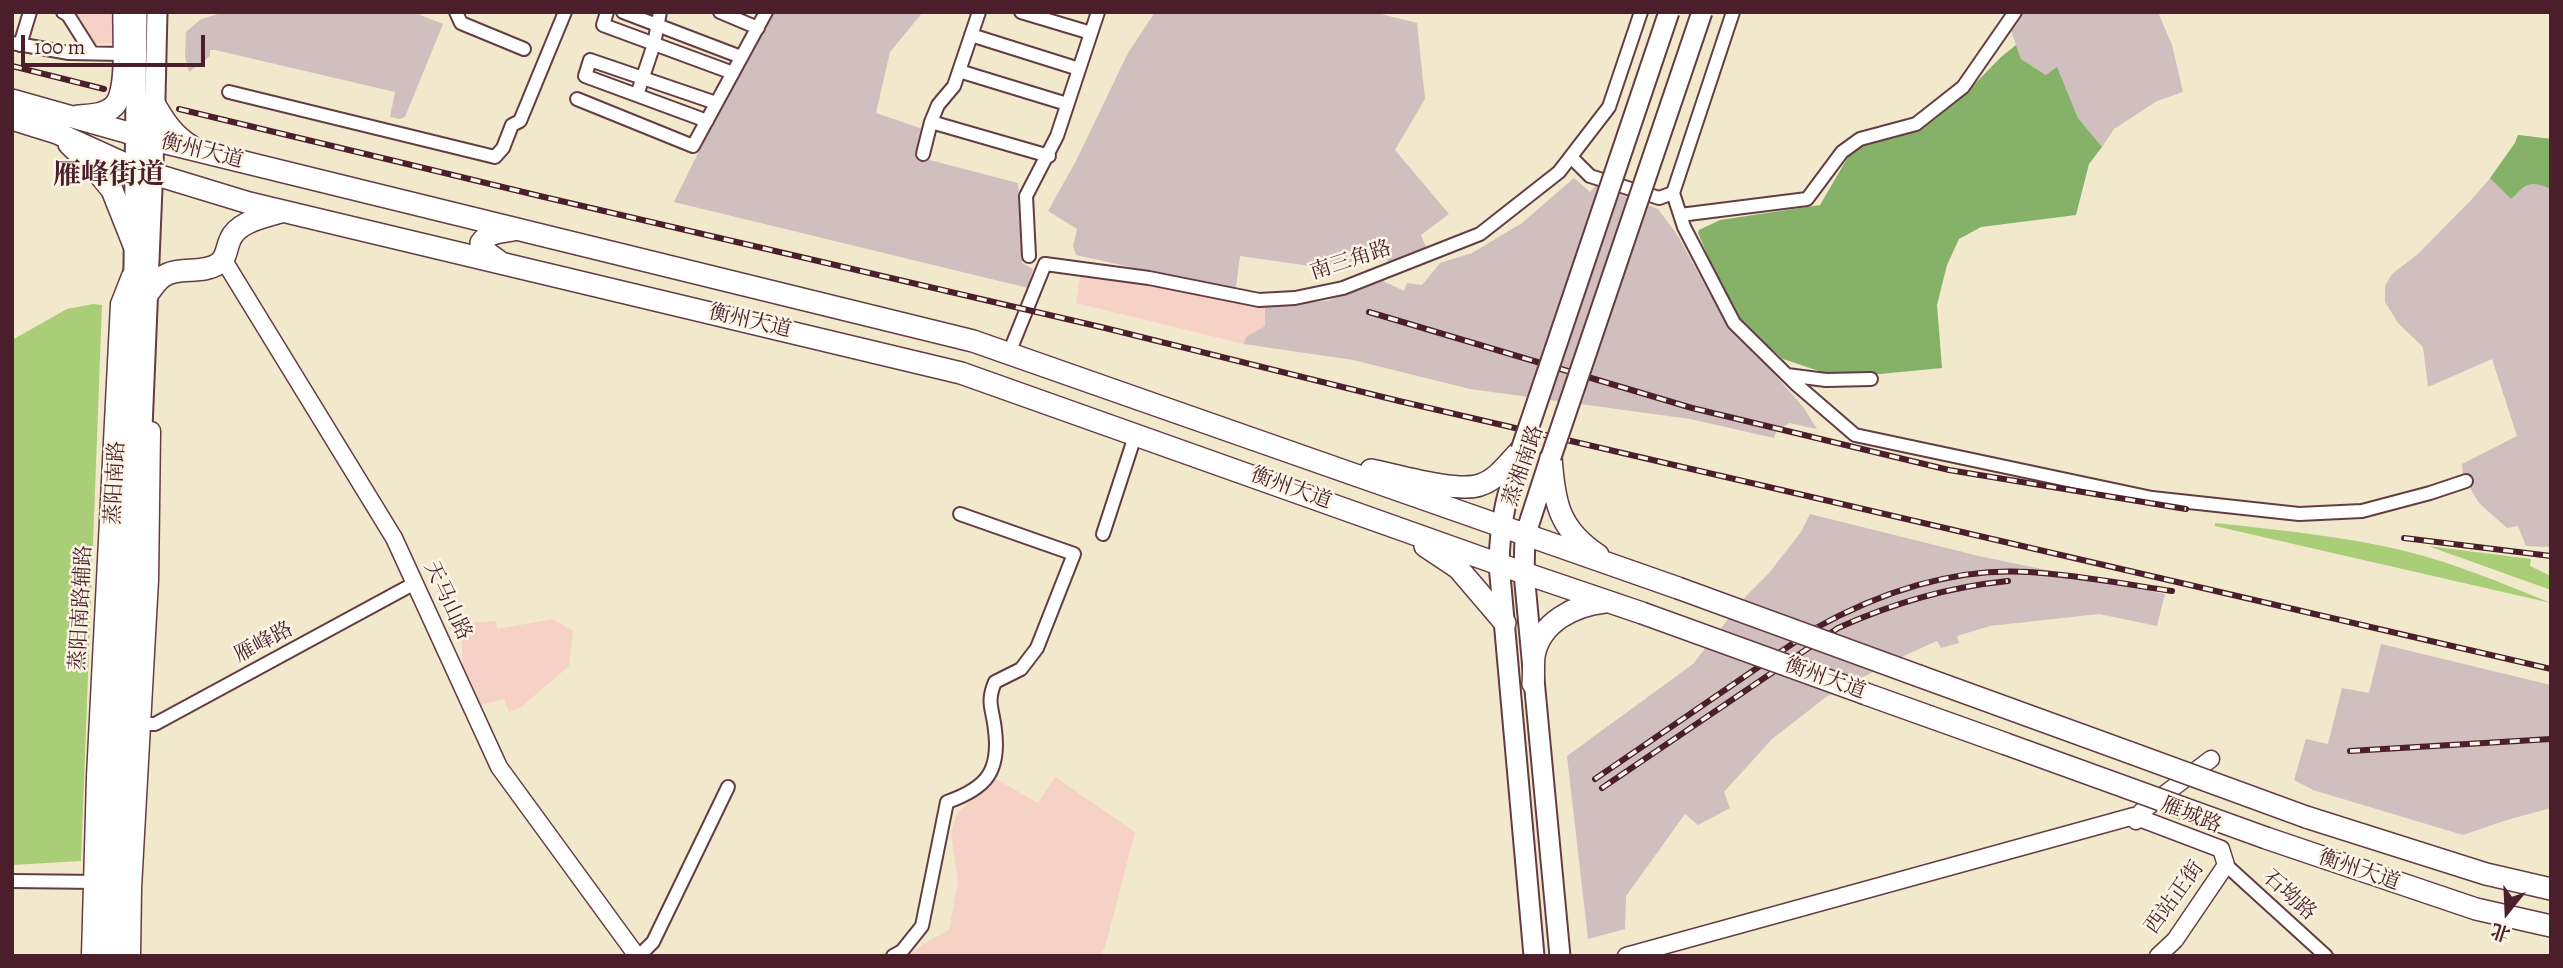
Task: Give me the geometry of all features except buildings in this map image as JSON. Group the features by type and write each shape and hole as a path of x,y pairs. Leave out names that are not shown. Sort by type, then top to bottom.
{"highway":[{"path":"124,12 122,85 117,102 102,113 63,124 112,190 135,257"},
{"name":"衡州大道","path":"12,100 63,124 143,170 282,212 961,373 1524,573 1642,612 2266,838 2476,909 2551,926"},
{"path":"155,105 167,126 179,139 199,151"},
{"name":"衡州大道","path":"12,119 144,137 974,341 1678,588 2306,817 2486,874 2551,889"},
{"path":"147,295 161,278 220,262 236,231 252,221 282,212"},
{"path":"509,266 490,256 482,249 481,243 484,237 496,232 519,230"},
{"path":"1294,454 1460,488 1480,485 1498,475 1521,450"},
{"path":"1551,457 1553,492 1559,513 1569,531 1587,548 1617,568"},
{"path":"1349,510 1359,509 1368,501 1369,489 1360,477"},
{"path":"1437,483 1469,516"},
{"path":"1396,527 1458,568 1504,623"},
{"path":"1533,684 1534,653 1545,632 1569,611 1585,604 1608,601"},
{"path":"2476,909 2491,894 2486,874"}],"main road":[{"name":"蒸阳南路","path":"105,956 100,882 135,257 143,170 144,137 136,12"},
{"name":"蒸阳南路","path":"144,137 155,105 157,12"},
{"name":"蒸湘南路","path":"1534,956 1499,564 1500,527 1506,496 1521,450 1669,12"},
{"name":"蒸湘南路","path":"1560,956 1533,684 1524,573 1525,536 1702,12"},
{"name":"蒸阳南路","path":"120,956 135,724 147,295 143,170"},
{"path":"131,956 135,724"},
{"path":"91,956 100,882"}],"street":[{"path":"30,12 16,43 69,53 123,54"},
{"path":"63,12 68,15 92,53"},
{"path":"456,12 461,23 524,49"},
{"path":"229,92 495,157 503,148 512,125 520,121 565,12"},
{"path":"607,12 603,25 733,73"},
{"path":"623,12 658,18 741,57"},
{"path":"720,12 758,27"},
{"path":"577,99 693,146 766,12"},
{"path":"923,155 931,122 938,106 954,86 979,12"},
{"path":"1021,12 1091,33"},
{"path":"1029,256 1026,196 1049,156 1098,12"},
{"name":"南三角路","path":"1009,353 1045,264 1149,278 1259,300 1294,298 1342,288 1480,234 1559,172 1609,107 1641,12"},
{"path":"1733,12 1673,193 1684,227 1734,323 1787,375 1855,435 2152,498 2285,513 2362,510 2466,481"},
{"path":"1680,215 1807,199 1842,152 1860,139 1916,124 1964,87 2015,12"},
{"path":"637,95 654,44 658,18"},
{"path":"971,35 1079,69"},
{"path":"707,121 585,76 590,60 716,103"},
{"path":"959,71 1067,104"},
{"path":"931,122 1049,156"},
{"path":"1571,157 1590,176 1658,198 1673,193"},
{"name":"天马山路","path":"220,262 413,584 499,767 638,956"},
{"path":"1787,375 1826,380 1871,379"},
{"path":"1104,534 1136,433"},
{"path":"893,956 902,951 922,926 947,802 965,796 982,784 997,761 989,696 995,682 1021,669 1037,648 1074,554 960,514"},
{"name":"天马山路","path":"413,584 495,770 630,956"},
{"name":"雁峰路","path":"135,724 155,724 413,584"},
{"path":"2137,819 2141,812 2211,759"},
{"path":"638,956 653,942 728,787"},
{"name":"雁城路","path":"1626,956 2134,816 2218,852 2226,864"},
{"name":"雁城路","path":"1647,956 2137,819"},
{"name":"西站正街","path":"2158,956 2175,940 2226,864"},
{"name":"石坳路","path":"2226,864 2326,956"},
{"path":"12,881 100,882"}],"shaded area":[{"path":"72,12 114,12 114,43 96,44"},
{"path":"225,12 421,12 420,15 443,24 405,117 400,119 390,117 395,92 215,50 210,50 210,56 189,72 185,57 186,32 201,19"},
{"path":"773,12 923,12 890,52 876,113 923,129 918,157 1018,183 1022,263 1033,269 1028,288 674,202 727,94"},
{"path":"1155,12 1373,12 1417,23 1425,99 1395,150 1449,214 1421,235 1427,249 1389,264 1384,250 1344,264 1310,266 1240,256 1236,287 1208,284 1076,255 1073,246 1077,229 1048,211 1076,161 1128,53"},
{"path":"2022,12 2158,12 2172,45 2183,92 2157,101 2114,129 2102,147 2078,118 2057,68 2046,75 2021,59 2011,31"},
{"path":"2518,135 2551,139 2551,547 2526,546 2518,526 2507,528 2479,503 2463,476 2462,464 2517,436 2492,359 2428,387 2423,347 2398,323 2385,302 2385,286 2392,274 2418,254 2472,199 2499,168"},
{"path":"1574,178 1590,192 1596,185 1658,209 1678,236 1719,311 1804,408 1817,429 1789,423 1776,432 1774,438 1690,419 1470,389 1353,360 1244,344 1246,337 1265,326 1265,304 1327,301 1383,281 1404,291 1407,283 1422,285 1440,263 1472,253 1522,223"},
{"path":"1081,273 1265,304 1265,326 1246,337 1244,344 1076,303"},
{"path":"1810,514 1983,557 2165,594 2157,626 2099,614 1990,626 1957,636 1959,643 1941,648 1937,641 1826,697 1772,739 1724,792 1730,808 1698,825 1685,814 1626,896 1625,929 1588,939 1567,756 1693,664 1801,532"},
{"path":"553,619 573,631 569,666 521,707 509,712 504,699 480,705 463,673 461,623 496,621 497,629"},
{"path":"2381,644 2551,685 2551,808 2463,835 2313,790 2294,780 2306,739 2328,744 2342,688 2369,693"},
{"path":"1055,777 1135,832 1105,947 1099,956 908,956 949,930 958,882 951,834 957,813 996,779 1038,803"}],"green space":[{"path":"2016,45 2021,59 2046,75 2057,67 2078,118 2102,147 2089,164 2076,215 1981,227 1959,239 1947,265 1937,305 1942,368 1880,374 1825,373 1783,359 1742,324 1722,289 1699,230 1720,220 1820,205 1848,157 1860,146 1921,130 1961,98"},
{"path":"2518,135 2551,139 2551,189 2529,185 2511,199 2490,178"},
{"path":"102,305 81,861 12,865 12,340 67,309"},
{"path":"2215,523 2334,537 2405,551 2461,568 2551,603 2215,526"},
{"path":"2428,546 2531,559 2530,566 2551,576 2551,590"}],"railway":[{"path":"12,66 104,89"},
{"path":"179,109 1105,328 1399,401 2551,669"},
{"path":"1369,312 1692,408 1949,470 2186,509"},
{"path":"2404,538 2551,556"},
{"path":"1595,779 1814,629 1864,604 1917,585 1973,574 2029,572 2172,591"},
{"path":"1602,788 1838,628 1921,597 2008,581"},
{"path":"2350,751 2551,739"}],"district":[{"name":"雁峰街道","path":"109,176"}]}
